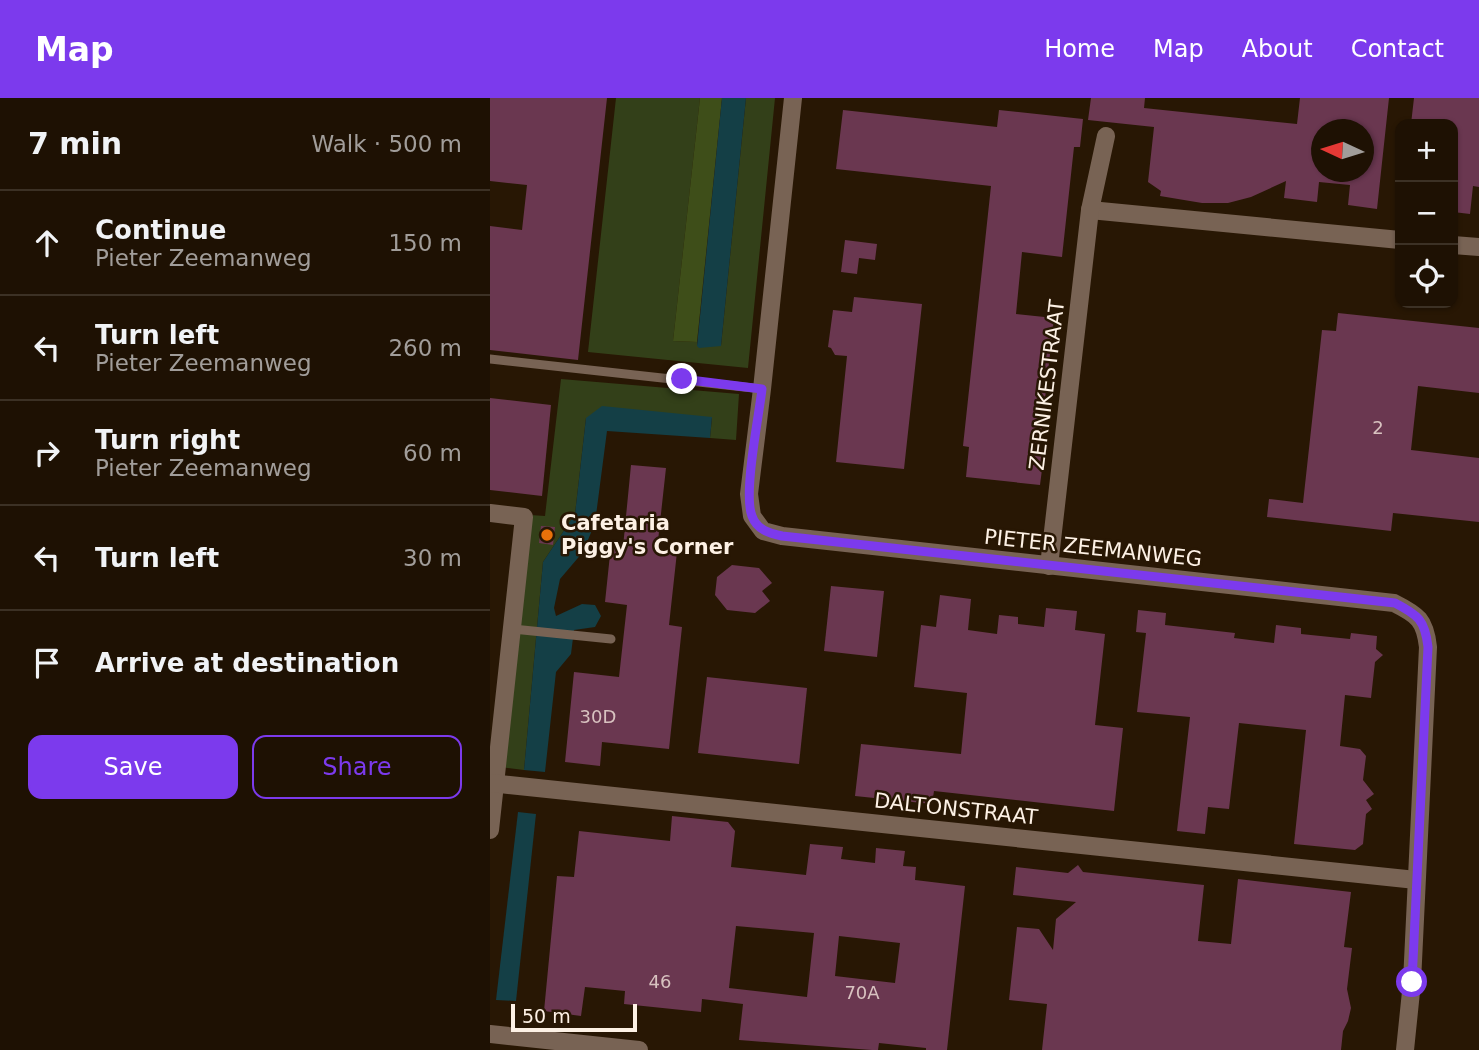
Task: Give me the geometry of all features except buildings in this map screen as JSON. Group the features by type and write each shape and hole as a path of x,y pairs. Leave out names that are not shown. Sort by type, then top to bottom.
{"street":[{"name":"PIETER ZEEMANWEG","path":"793,98 749,494 752,516 763,531 782,536 1395,603 1414,613 1426,628 1428,647 1412,982 1405,1050"},
{"name":"ZERNIKESTRAAT","path":"1049,566 1090,210 1106,136"},
{"path":"1090,210 1395,240"},
{"path":"1458,245 1479,247"},
{"path":"490,513 524,517 522,630 492,784 490,830"},
{"name":"DALTONSTRAAT","path":"492,784 1416,880"},
{"path":"490,1034 639,1050"}],"lane":[{"path":"490,359 762,389"},
{"path":"522,630 579,638 611,639"}],"green space":[{"path":"616,98 700,98 673,341 697,342 697,346 721,346 746,98 775,98 748,368 588,352"},
{"path":"700,98 722,98 697,342 673,341"},
{"path":"561,379 739,394 736,440 710,438 712,418 586,418 575,514 543,562 524,770 499,767 530,515 545,516"}],"water":[{"path":"722,98 746,98 721,346 699,348 697,346"},
{"path":"602,406 712,417 710,438 607,431 595,523 583,552 560,579 554,608 556,616 582,604 595,605 601,616 595,627 574,630 571,654 556,672 545,772 524,770 543,562 575,514 586,418"},
{"path":"518,812 536,814 516,1001 496,1000"}],"place":[{"name":"Cafetaria Piggy's Corner","path":"547,535"}],"route":[{"path":"682,379 762,389 749,494 752,516 763,531 782,536 1395,603 1414,613 1426,628 1428,647 1412,982"}]}
